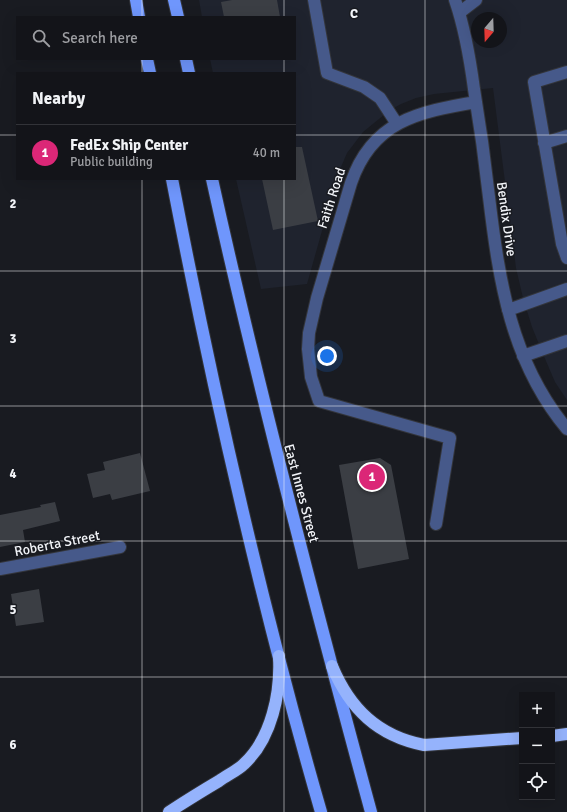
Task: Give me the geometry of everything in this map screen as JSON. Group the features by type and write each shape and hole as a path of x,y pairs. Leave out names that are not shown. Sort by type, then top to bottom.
{"highway":[{"path":"169,812 240,768 255,752 264,737 274,707 280,677 279,656"},
{"path":"332,666 343,691 364,716 389,733 409,742 424,745 519,738"},
{"path":"555,736 567,734"}],"main road":[{"path":"136,0 139,16"},
{"path":"174,0 178,16"},
{"path":"147,60 150,72"},
{"path":"186,60 189,72"},
{"path":"172,180 211,372 235,479 279,656 321,812"},
{"name":"East Innes Street","path":"212,180 268,419 371,812"}],"street":[{"path":"314,0 327,73 364,87 380,98 397,124"},
{"name":"Bendix Drive","path":"455,0 470,57 495,247 508,310 523,356 545,397 567,429"},
{"path":"459,13 476,0"},
{"path":"567,72 534,82 562,244 567,258"},
{"name":"Faith Road","path":"436,524 450,438 319,400 311,377 308,349 311,321 333,242 356,168 365,154 382,135 397,124 423,113 476,102"},
{"path":"544,143 567,136"},
{"path":"508,310 567,289"},
{"path":"523,356 567,341"},
{"name":"Roberta Street","path":"0,569 120,546"}],"shaded area":[{"path":"199,0 567,0 567,400 555,382 532,327 523,298 516,268 493,88 434,94 416,98 390,110 363,132 347,153 338,174 307,284 261,289 236,180 296,180 296,72 213,72 210,60 296,60 296,16 202,16"}],"building":[{"path":"232,0 277,0 280,16 224,16 221,2"},
{"path":"296,147 302,147 318,221 273,230 262,180 296,180"},
{"path":"140,453 150,491 112,500 110,494 93,498 87,474 105,470 103,462"},
{"path":"380,458 391,465 409,559 358,569 339,465"},
{"path":"55,502 60,521 23,530 25,542 0,547 0,515 41,507 40,505"},
{"path":"39,589 44,622 16,626 11,594"}],"place":[{"name":"FedEx Ship Center","path":"372,477"}]}
